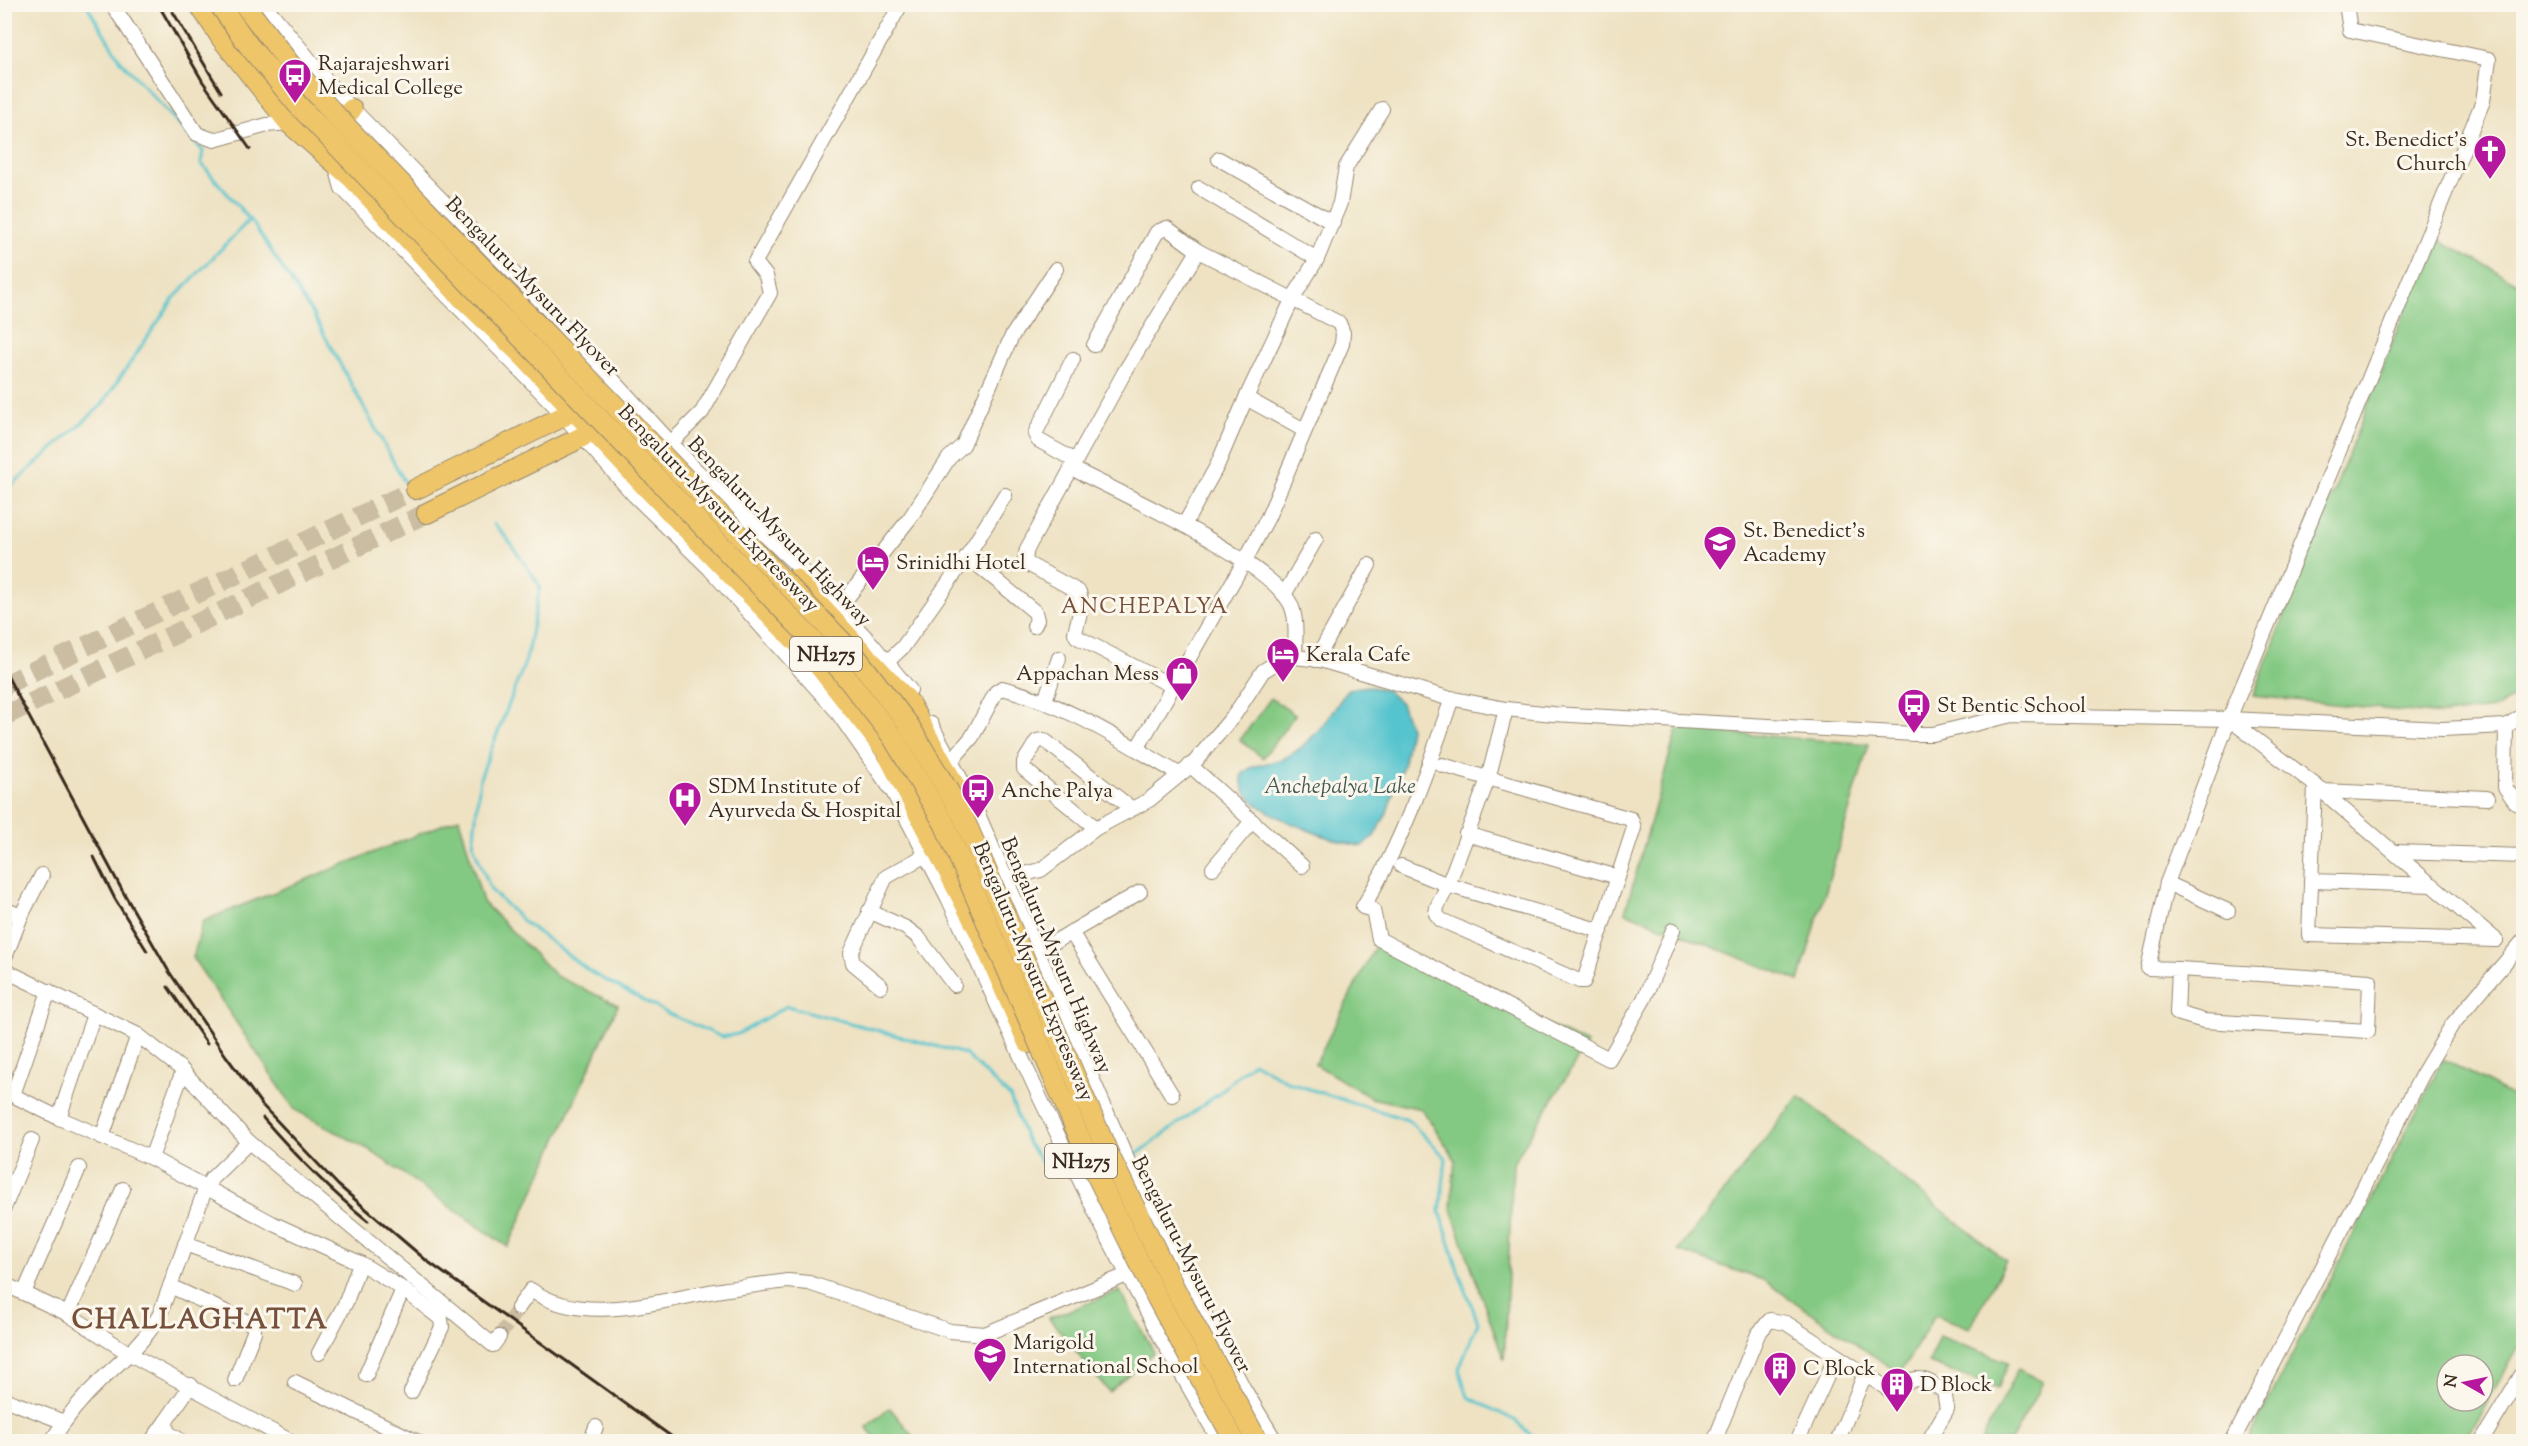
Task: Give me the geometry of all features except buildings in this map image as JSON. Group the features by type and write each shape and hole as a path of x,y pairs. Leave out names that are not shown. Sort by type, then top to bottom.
{"highway":[{"name":"Bengaluru-Mysuru Expressway","path":"199,4 222,39 289,123 352,178 462,298 521,354 816,662 886,751 954,896 980,933 1047,1101 1106,1225 1227,1442"},
{"name":"Bengaluru-Mysuru Expressway","path":"219,4 249,46 298,105 839,668 892,736 944,823 1091,1164 1157,1298 1234,1442"},
{"name":"Bengaluru-Mysuru Flyover","path":"244,4 289,63 339,119 854,654 908,724 962,814 1114,1165 1175,1289 1258,1442"},
{"name":"Bengaluru-Mysuru Highway","path":"252,4 277,38 674,457 832,616 908,701 1002,879 1140,1198 1198,1317 1267,1442"},
{"path":"317,148 349,112"},
{"path":"416,489 564,416"},
{"path":"427,513 582,437"}],"street":[{"path":"112,4 197,134 214,140 267,125 289,123"},
{"name":"NH275","path":"264,4 349,112 498,256 713,486 810,578 887,662 914,695 952,760 971,798 1002,879"},
{"path":"672,443 702,412 770,293 766,276 754,262 901,4"},
{"path":"2179,969 2177,1013 2204,1021 2368,1031 2370,981 2179,969 2148,968 2167,883 2229,719 2483,101 2489,59 2350,30 2346,4"},
{"path":"2511,4 2523,6"},
{"path":"1184,525 1217,466 1293,298 1317,259 1342,197 1347,168 1382,109"},
{"path":"1219,159 1333,223"},
{"name":"Bengaluru-Mysuru Expressway","path":"335,164 342,188 564,416 634,495 709,567 835,709 893,792 926,855 954,896"},
{"path":"1198,188 1317,259"},
{"path":"1094,345 1159,229 1167,228 1198,251 1339,323 1343,333 1341,344 1268,517 1137,749"},
{"path":"1172,686 1077,637 1075,633 1082,604 1079,592 1028,564 1025,559 1027,549 1124,373 1198,251"},
{"path":"838,608 910,518 949,458 963,445 1012,336 1056,269"},
{"path":"1073,359 1035,434 1038,440 1073,464 1184,525 1244,562 1284,595 1293,609 1295,657"},
{"path":"1246,398 1304,430"},
{"path":"887,662 903,647 967,556 1005,495"},
{"path":"1284,595 1316,539"},
{"path":"967,556 1035,612 1034,626"},
{"path":"1316,660 1369,566"},
{"path":"954,896 1002,879 1041,870 1095,828 1149,800 1191,765 1235,714 1263,671 1287,656 1316,660 1452,698 1506,709 1553,714 1914,734 1933,734 2012,715 2229,719 2442,729 2506,726 2523,715"},
{"path":"1046,701 1059,657"},
{"path":"952,760 972,737 999,689 1046,701 1086,719 1179,774"},
{"path":"1452,698 1416,795 1389,858 1363,907 1373,910 1379,939 1608,1059 1644,999 1673,930"},
{"path":"1442,765 1488,779 1631,819 1634,828 1585,979 1579,981 1441,920 1437,916 1437,907 1448,885 1488,779 1506,709"},
{"path":"2229,719 2318,788 2396,852 2496,940 2309,935 2318,788"},
{"path":"2506,726 2505,787 2517,802 2523,804"},
{"path":"1095,828 1024,769 1024,762 1037,741 1044,740 1131,808"},
{"path":"1191,765 1302,866"},
{"path":"2318,788 2487,798"},
{"path":"1213,868 1252,821"},
{"path":"1466,834 1618,877"},
{"path":"2396,852 2523,856"},
{"path":"881,986 850,959 850,954 886,877 926,855"},
{"path":"1401,866 1448,885 1601,931"},
{"path":"4,960 21,916 42,875"},
{"path":"2311,881 2433,885"},
{"path":"2167,883 2228,911"},
{"path":"1035,954 1140,892"},
{"path":"4,909 21,916"},
{"path":"869,911 906,928 918,937 954,985"},
{"path":"1071,932 1172,1095"},
{"path":"2232,1442 2422,1075 2452,1025 2523,940"},
{"path":"4,970 138,1035 183,1071 249,1142 493,1345 499,1337"},
{"path":"49,991 9,1093 59,1118 151,1158 272,1223 360,1263 403,1289 441,1319 442,1327 411,1392"},
{"path":"59,1118 94,1014"},
{"path":"102,1137 138,1035"},
{"path":"151,1158 183,1071"},
{"path":"4,1208 32,1140"},
{"path":"51,1442 64,1422 94,1387 130,1354 156,1322 206,1187 212,1178 249,1142"},
{"path":"24,1293 78,1168"},
{"path":"68,1314 123,1190"},
{"name":"NH275","path":"1140,1198 1244,1389 1276,1442"},
{"path":"185,1244 295,1284"},
{"path":"319,1353 344,1305 360,1263"},
{"path":"518,1308 531,1290 563,1306 602,1308 643,1305 788,1281 809,1283 950,1331 985,1334 1132,1274"},
{"name":"Bengaluru-Mysuru Expressway","path":"1132,1274 1220,1442"},
{"path":"4,1284 68,1314 130,1354 191,1385 292,1442"},
{"path":"170,1286 254,1325 254,1332 235,1380"},
{"path":"366,1375 403,1289"},
{"path":"1714,1442 1758,1334 1770,1320 1786,1323 1892,1391 1912,1378 1925,1378 1944,1391 1947,1408 1928,1442"},
{"path":"1797,1442 1836,1357"},
{"path":"2481,1442 2523,1371"},
{"path":"1837,1442 1865,1374"},
{"path":"296,1382 418,1442"},
{"path":"153,1439 191,1385"},
{"path":"4,1399 64,1422"},
{"path":"166,1421 167,1432 183,1442"},
{"path":"590,1442 596,1427"}],"green space":[{"path":"2434,237 2521,285 2523,279 2524,690 2522,694 2493,709 2444,715 2253,696"},
{"path":"1271,698 1295,715 1263,758 1240,740"},
{"path":"1677,729 1869,744 1799,981 1625,912"},
{"path":"459,818 483,902 556,976 618,1005 508,1247 368,1149 295,1110 193,958 203,921"},
{"path":"1378,941 1587,1044 1513,1163 1504,1360 1451,1209 1455,1159 1422,1109 1371,1098 1315,1064"},
{"path":"2443,1059 2523,1102 2523,1340 2495,1389 2495,1353 2435,1353 2435,1413 2481,1413 2465,1441 2248,1441"},
{"path":"1799,1096 2006,1261 1970,1328 1935,1315 1900,1374 1763,1280 1678,1251"},
{"path":"1120,1291 1154,1352 1109,1392 1049,1318"},
{"path":"1939,1336 2008,1362 1998,1389 1929,1363"},
{"path":"2018,1369 2043,1382 2011,1441 1981,1441"},
{"path":"890,1408 917,1441 878,1441 866,1427"}],"water":[{"name":"Anchepalya Lake","path":"1367,686 1386,690 1401,703 1410,728 1404,762 1386,815 1373,838 1362,846 1337,840 1289,822 1253,801 1244,790 1241,776 1257,765 1281,760 1297,751 1321,727 1348,689"}],"waterway":[{"path":"86,4 121,61 203,151 201,163 249,219"},
{"path":"4,492 101,406 174,298 250,219 314,316 404,481"},
{"path":"494,524 507,538 540,586 526,660 480,778 473,845 491,890 524,922 592,973 667,1013 722,1037 738,1034 787,1006 965,1054 1010,1097 1027,1142 1044,1165 1069,1169"},
{"path":"1132,1156 1218,1094 1253,1062 1290,1083 1408,1120 1446,1158 1440,1211 1458,1270 1478,1322 1459,1369 1468,1397 1516,1421 1538,1442"}],"tunnel":[{"path":"4,685 416,489"},
{"path":"4,716 427,513"},
{"path":"499,1337 518,1308"}],"railway":[{"path":"158,4 203,82 250,149"},
{"path":"173,12 221,92"},
{"path":"4,670 122,890 168,970 262,1105 338,1185 427,1261 679,1442"},
{"path":"94,857 115,899 147,951"},
{"path":"168,987 207,1044"},
{"path":"263,1118 313,1172 368,1221"}],"place":[{"name":"Rajarajeshwari Medical College","path":"295,104"},
{"name":"St. Benedict's Church","path":"2490,180"},
{"name":"St. Benedict's Academy","path":"1720,571"},
{"name":"Srinidhi Hotel","path":"873,591"},
{"name":"Kerala Cafe","path":"1283,683"},
{"name":"Appachan Mess","path":"1182,702"},
{"name":"St Bentic School","path":"1914,734"},
{"name":"Anche Palya","path":"978,819"},
{"name":"SDM Institute of Ayurveda & Hospital","path":"685,827"},
{"name":"Marigold International School","path":"990,1383"},
{"name":"C Block","path":"1780,1397"},
{"name":"D Block","path":"1897,1413"}],"district":[{"name":"ANCHEPALYA","path":"1145,605"},
{"name":"CHALLAGHATTA","path":"200,1319"}]}
